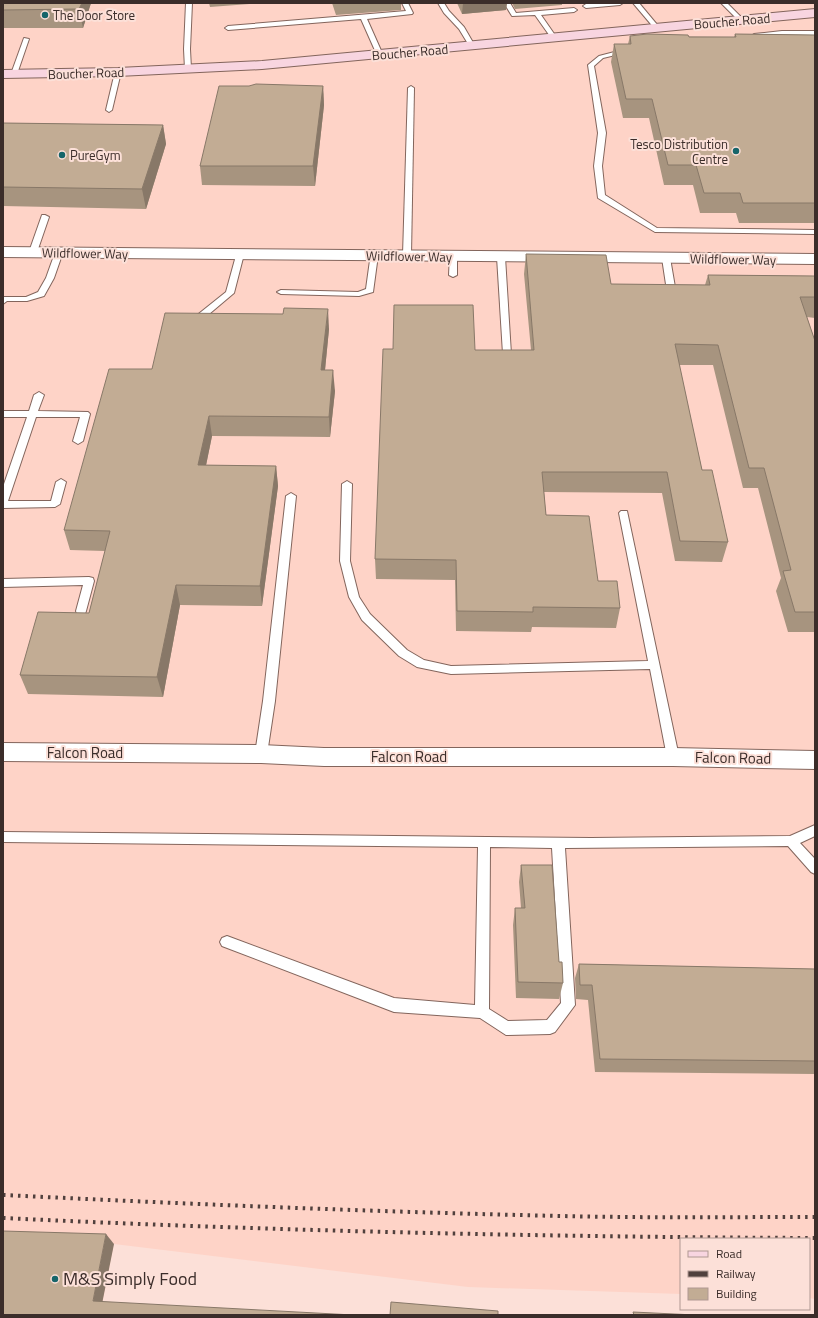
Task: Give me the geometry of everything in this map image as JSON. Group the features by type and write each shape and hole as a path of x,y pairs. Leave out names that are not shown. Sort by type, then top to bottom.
{"street":[{"name":"Boucher Road","path":"8,74 118,72 262,65 815,14"},
{"name":"Wildflower Way","path":"3,252 815,259"},
{"name":"Falcon Road","path":"3,752 261,754 324,757 673,757 815,760"}],"lane":[{"path":"188,69 187,49 189,3"},
{"path":"228,28 410,13 405,3"},
{"path":"442,3 446,12 462,28 472,46"},
{"path":"507,3 514,16 574,10"},
{"path":"586,6 620,3"},
{"path":"636,3 657,28"},
{"path":"724,3 741,20"},
{"path":"537,13 554,38"},
{"path":"363,17 380,55"},
{"path":"743,37 782,33 815,33"},
{"path":"8,74 26,39"},
{"path":"637,50 601,57 591,65 602,133 598,166 601,196 655,230 815,232"},
{"path":"109,110 118,72"},
{"path":"407,256 411,88"},
{"path":"33,252 45,217"},
{"path":"3,302 4,299 27,299 41,294 50,278 59,252"},
{"path":"199,318 230,293 240,254"},
{"path":"281,292 359,294 370,290 374,255"},
{"path":"453,256 453,275"},
{"path":"501,257 507,354"},
{"path":"658,293 672,293 666,258"},
{"path":"3,501 39,395"},
{"path":"3,414 85,414 78,441"},
{"path":"3,505 55,504 61,482"},
{"path":"347,484 345,561 354,597 366,617 402,653 421,664 451,670 654,665"},
{"path":"261,754 269,701 291,496"},
{"path":"624,513 673,757"},
{"path":"3,583 88,580 81,611"},
{"path":"3,837 558,843 791,841 815,830"},
{"path":"791,841 815,868"},
{"path":"482,1012 484,842"},
{"path":"227,942 394,1005 482,1012 506,1028 550,1027 568,1005 558,843"}],"shaded area":[{"path":"3,3 815,3 815,1299 810,1298 810,1238 680,1238 680,1294 468,1287 114,1244 100,1315 3,1315"}],"building":[{"path":"3,3 82,3 79,9 3,10"},
{"name":"Tesco Distribution Centre","path":"647,34 688,35 689,37 736,37 735,34 815,35 815,203 743,203 740,193 704,193 696,165 668,165 652,99 626,99 614,44 631,44 630,36"},
{"path":"256,84 323,86 313,166 200,166 219,86 249,86"},
{"path":"3,123 163,125 142,189 3,187"},
{"path":"526,254 606,255 611,284 710,285 708,275 815,276 815,297 800,297 815,341 815,612 795,612 783,571 791,570 764,468 749,468 718,345 675,344 702,470 712,470 728,542 680,541 667,472 542,472 546,515 589,516 598,581 617,581 620,608 533,607 533,612 457,611 456,560 375,559 383,349 393,349 394,305 473,305 475,350 534,350"},
{"path":"284,308 328,309 321,370 333,370 329,417 209,416 198,465 276,466 260,586 176,585 157,677 20,675 38,612 89,613 110,531 64,530 109,369 152,369 165,313 283,314"},
{"path":"521,865 552,865 559,962 562,962 563,983 518,982 515,908 525,908"},
{"path":"579,964 815,969 815,1061 600,1059 592,985 580,985"},
{"name":"M&S Simply Food","path":"3,1231 106,1234 93,1301 353,1315 3,1315"},
{"path":"391,1302 498,1311 498,1315 390,1315"},
{"path":"633,1312 695,1315 634,1315"}],"railway":[{"path":"3,1195 143,1202 492,1214 625,1217 815,1217"},
{"path":"3,1218 105,1223 409,1232 815,1238"}],"place":[{"name":"The Door Store","path":"45,15"},
{"name":"Tesco Distribution Centre","path":"736,151"},
{"name":"PureGym","path":"62,155"},
{"name":"M&S Simply Food","path":"55,1279"}]}
